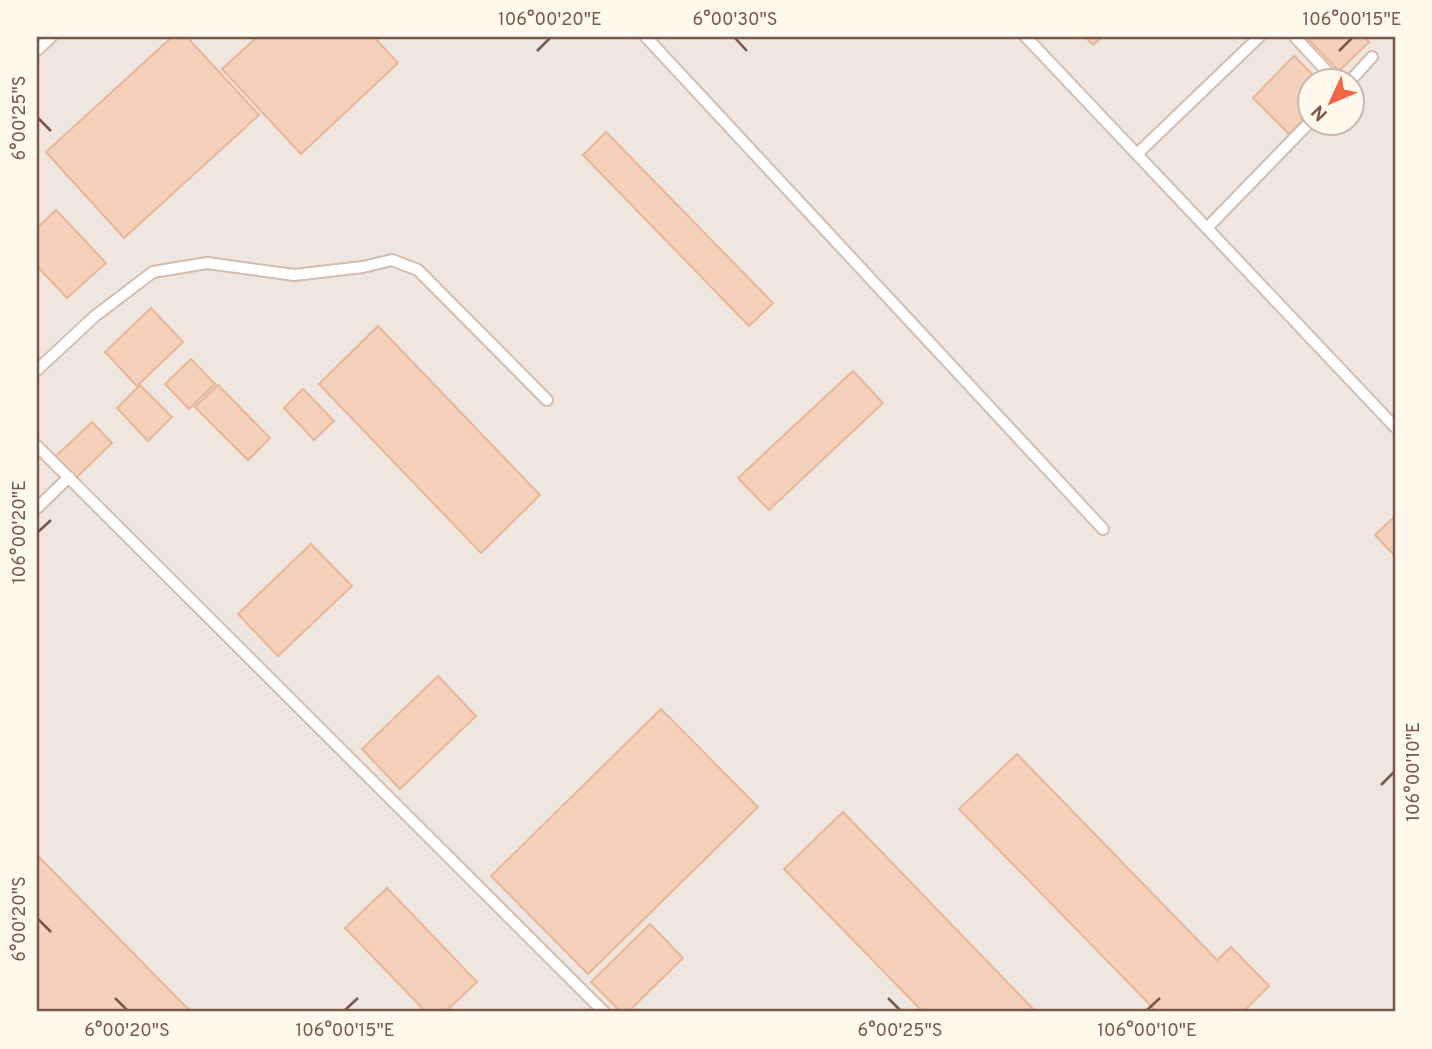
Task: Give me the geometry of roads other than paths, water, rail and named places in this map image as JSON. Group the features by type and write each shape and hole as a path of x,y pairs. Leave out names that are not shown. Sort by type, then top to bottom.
{"lane":[{"path":"37,50 51,37"},
{"path":"646,37 1103,529"},
{"path":"1026,37 1395,427"},
{"path":"1137,154 1259,37"},
{"path":"1294,37 1322,66"},
{"path":"1364,66 1372,57"},
{"path":"1207,228 1296,136"},
{"path":"37,370 95,316 153,272 207,263 294,275 363,267 392,260 418,271 547,400"},
{"path":"37,446 604,1012"},
{"path":"37,508 69,477"}]}
